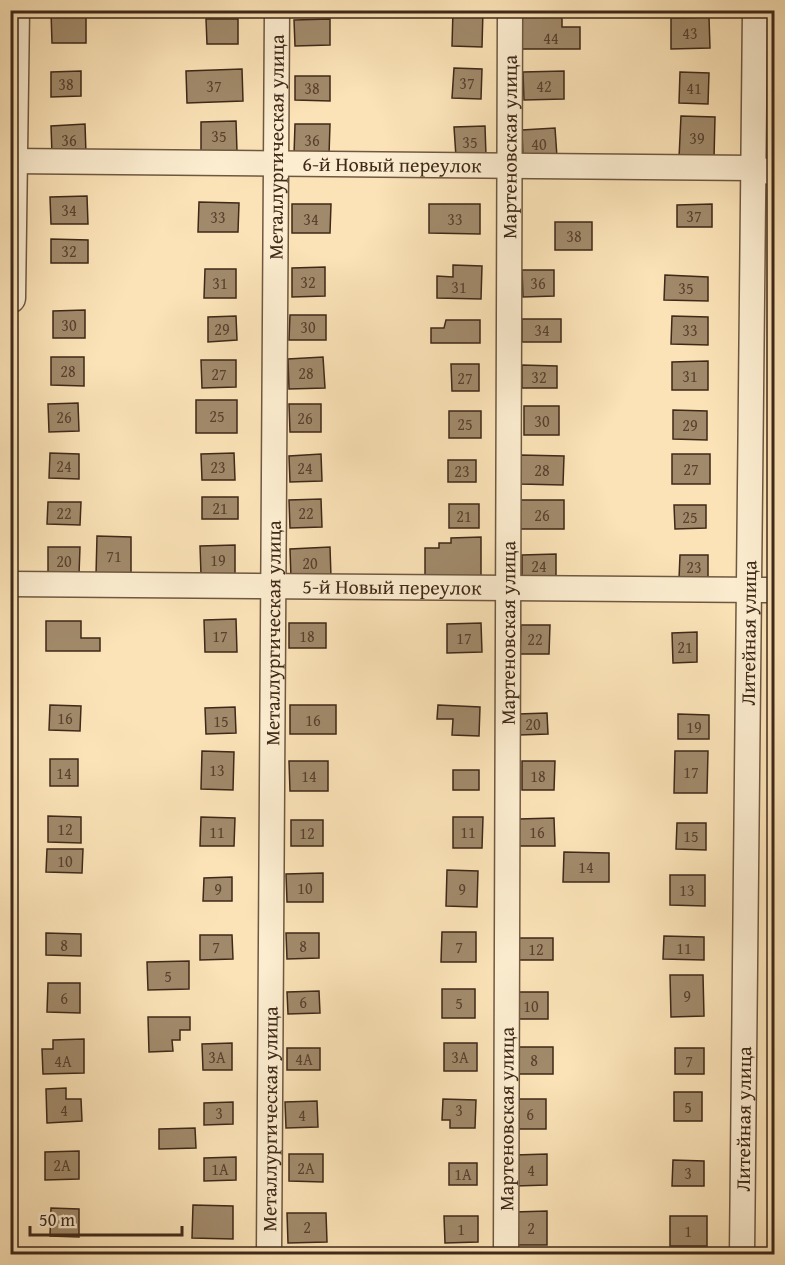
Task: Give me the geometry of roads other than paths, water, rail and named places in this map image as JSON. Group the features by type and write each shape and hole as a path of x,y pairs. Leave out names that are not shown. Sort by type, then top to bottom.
{"street":[{"path":"10,298 14,10"},
{"name":"Металлургическая улица","path":"269,1254 277,10"},
{"name":"Мартеновская улица","path":"506,1254 510,10"},
{"name":"Литейная улица","path":"742,1254 749,590 764,170 755,10"},
{"name":"6-й Новый переулок","path":"12,161 764,170"},
{"name":"5-й Новый переулок","path":"10,584 774,590"}]}
